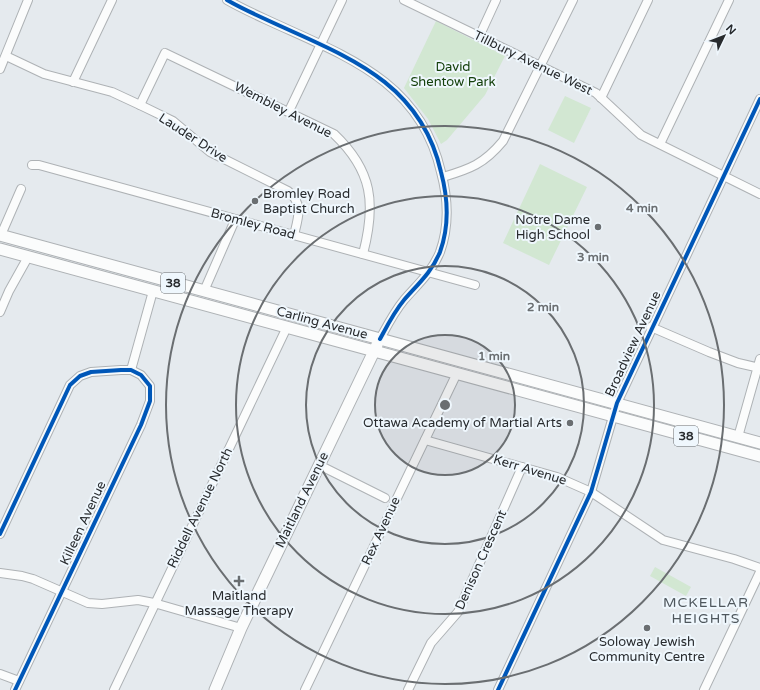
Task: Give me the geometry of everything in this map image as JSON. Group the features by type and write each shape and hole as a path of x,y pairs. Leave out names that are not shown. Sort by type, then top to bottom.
{"main road":[{"name":"Carling Avenue","path":"0,235 760,443"},
{"name":"Carling Avenue","path":"0,249 760,456"},
{"name":"Maitland Avenue","path":"215,690 225,662 380,339"},
{"name":"Maitland Avenue","path":"208,690 225,662"}],"street":[{"path":"0,69 16,25 28,0"},
{"path":"73,82 112,0"},
{"path":"227,0 368,69 382,78 406,102 418,117 435,149 443,177 447,215 445,236 437,258 428,273 403,302 380,339"},
{"path":"289,111 342,0"},
{"name":"Tillbury Avenue West","path":"404,0 416,3 478,37 542,66 596,93 641,135 760,194"},
{"path":"478,37 496,0"},
{"path":"443,177 478,165 494,152 503,141 526,92 542,66 573,0"},
{"path":"601,98 648,0"},
{"path":"660,144 729,0"},
{"name":"Wembley Avenue","path":"140,105 165,53 289,111 334,134 360,165 366,178 370,205 370,219 363,254"},
{"name":"Lauder Drive","path":"6,56 44,74 112,92 140,105 173,121 210,152 288,191 296,197 299,210 294,235"},
{"name":"Broadview Avenue","path":"498,690 591,492 617,403 651,327 760,99"},
{"name":"Bromley Road","path":"32,164 475,285"},
{"path":"0,235 21,189"},
{"path":"204,291 235,220"},
{"path":"0,312 9,291 28,257"},
{"path":"0,534 70,385 80,376 91,372 131,370 153,291"},
{"name":"Riddell Avenue North","path":"114,690 154,603 287,327"},
{"path":"651,327 738,363 759,365 738,437"},
{"name":"Killeen Avenue","path":"15,690 150,401 150,386 140,375 131,370"},
{"name":"Rex Avenue","path":"305,690 457,373"},
{"name":"Kerr Avenue","path":"425,440 557,476 591,492 663,540 734,559 760,568"},
{"path":"319,465 385,498"},
{"name":"Denison Crescent","path":"408,690 432,643 458,612 522,467"},
{"path":"704,690 760,572"},
{"path":"0,573 22,576 88,603 102,604 138,600 154,603 241,628"},
{"path":"0,674 19,681"}],"green space":[{"name":"David Shentow Park","path":"436,21 505,56 485,95 447,140 441,144 428,119 404,88"},
{"path":"565,96 591,108 574,143 548,130"},
{"path":"540,164 587,187 549,265 503,243"},
{"path":"655,567 691,587 686,596 650,576"}],"cycle path":[{"path":"227,0 322,45 374,74 396,92 415,114 431,140 441,172 445,192 446,223 443,242 433,266 400,305 380,339"},
{"path":"498,690 591,492 617,403 760,99"},
{"path":"0,534 70,385 80,376 91,372 131,370 141,375 150,386 150,401 141,425 15,690"}],"place":[{"name":"Bromley Road Baptist Church","path":"255,201"},
{"name":"Notre Dame High School","path":"598,227"},
{"name":"Ottawa Academy of Martial Arts","path":"570,423"},
{"name":"Maitland Massage Therapy","path":"239,581"},
{"name":"Soloway Jewish Community Centre","path":"647,628"}],"district":[{"name":"MCKELLAR HEIGHTS","path":"706,610"}]}
